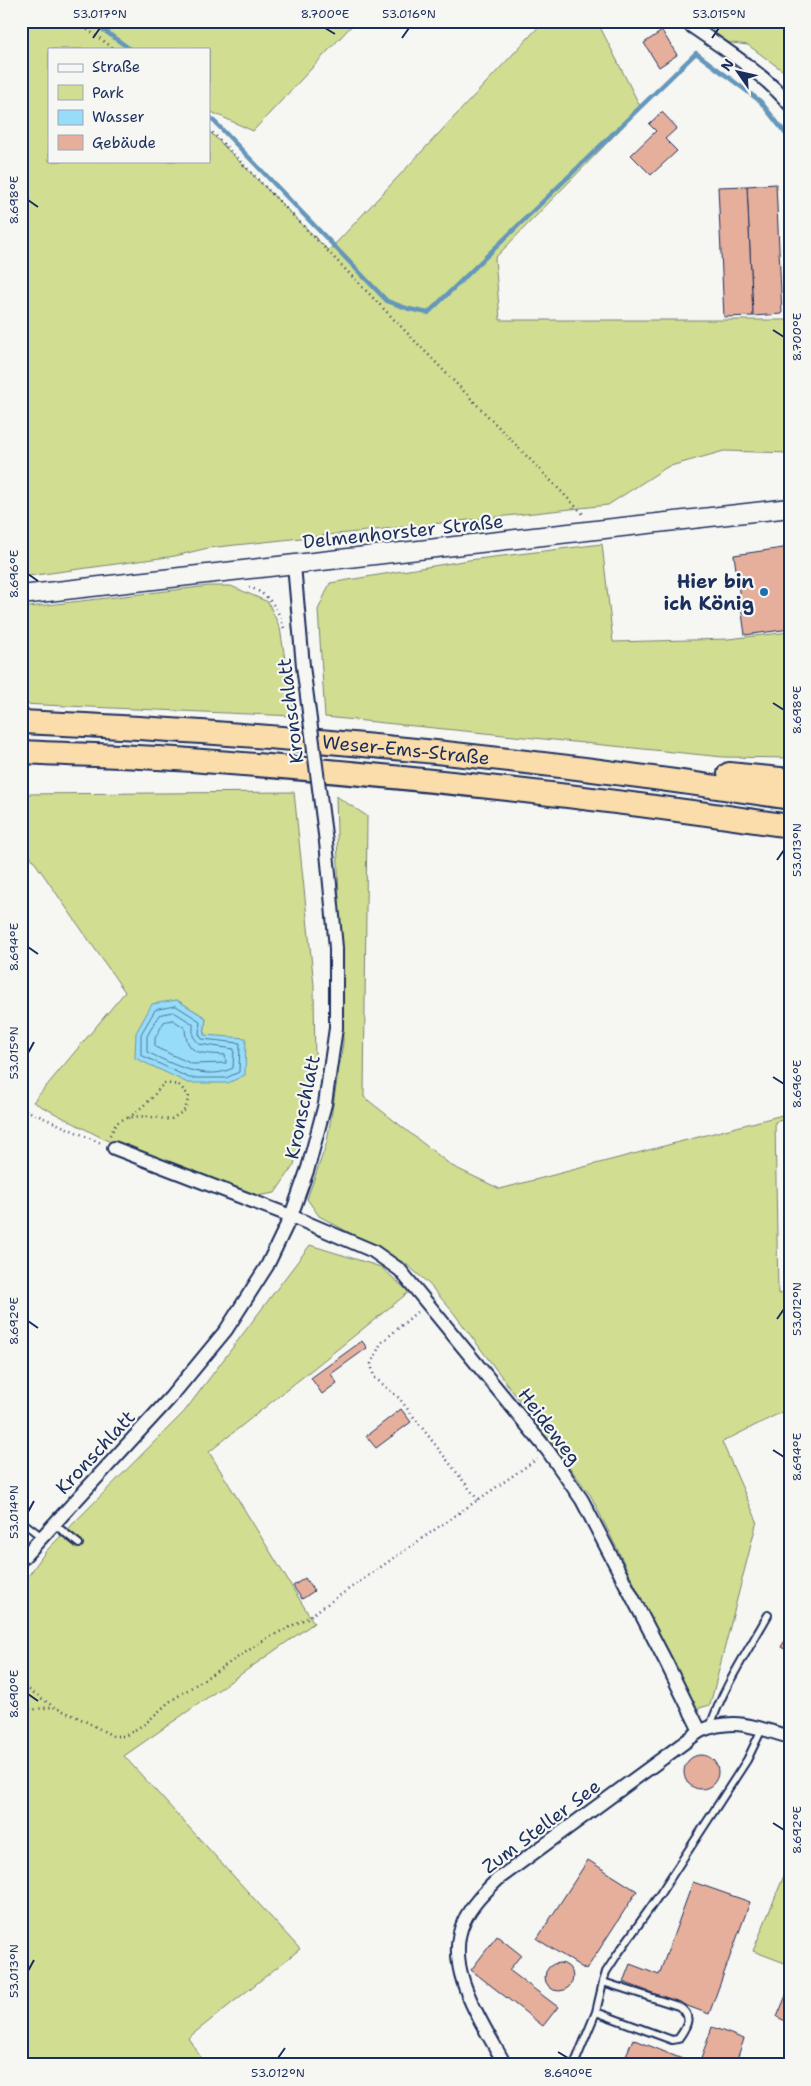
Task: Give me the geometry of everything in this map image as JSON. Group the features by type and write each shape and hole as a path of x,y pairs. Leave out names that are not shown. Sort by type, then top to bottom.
{"highway":[{"name":"Weser-Ems-Straße","path":"21,722 162,728 360,745 680,780 790,798"},
{"name":"Weser-Ems-Straße","path":"21,752 202,760 426,780 616,802 790,826"},
{"path":"680,780 700,772 790,780"}],"street":[{"path":"684,21 725,50 781,95 790,105"},
{"name":"Delmenhorster Straße","path":"21,595 238,572 790,508"},
{"name":"Kronschlatt","path":"21,1560 170,1398 226,1330 267,1266 291,1216 308,1168 324,1104 336,1028 336,948 326,842 303,666 294,565"},
{"name":"Heideweg","path":"114,1148 291,1216 373,1251 400,1270 548,1451 582,1500 666,1662 705,1729"},
{"name":"Zum Steller See","path":"505,2065 464,1987 459,1965 459,1938 464,1922 475,1902 498,1879 705,1729 736,1723 790,1737"}],"lane":[{"path":"21,1521 42,1537"},
{"path":"54,1524 78,1544"},
{"path":"705,1729 768,1615"},
{"path":"574,2065 596,2012 606,1972 660,1894 747,1760 762,1729"},
{"path":"596,2012 672,2040 678,2039 687,2021 685,2010 678,2006 603,1982"}],"path":[{"path":"75,21 114,48"},
{"path":"210,130 599,530"},
{"path":"238,572 240,585 263,593 274,604 286,634"},
{"path":"114,1148 110,1135 116,1124 129,1118 150,1100 164,1083 179,1085 189,1096 185,1110 170,1120 153,1117 129,1118"},
{"path":"21,1108 114,1148"},
{"path":"428,1302 381,1343 371,1364 374,1377 399,1398 478,1500"},
{"path":"21,1684 54,1707 113,1736 125,1736 146,1723 169,1702 266,1639 307,1618 548,1451"},
{"path":"21,1715 29,1710 54,1707"}],"green space":[{"path":"21,21 356,21 253,131 210,111 210,48 48,48 48,162 210,162 210,132 328,250 544,21 597,21 641,108 495,258 500,320 790,320 790,453 724,451 667,467 608,505 208,548 175,556 21,577"},
{"path":"691,21 790,21 790,76 748,45 716,41"},
{"path":"602,544 613,642 728,639 790,632 790,758 723,757 325,717 318,610 330,583 469,560"},
{"path":"209,586 231,586 268,602 280,628 294,716 21,704 21,608"},
{"path":"294,792 314,985 315,1069 294,1165 275,1193 257,1196 106,1140 33,1102 125,992 24,847 21,847 21,794","holes":["177,1000 206,1018 204,1035"]},
{"path":"336,796 367,816 364,1097 452,1166 500,1189 790,1113 790,1118 775,1122 778,1294 790,1292 790,1408 722,1442 757,1521 710,1705 696,1709 591,1496 453,1312 428,1283 406,1264 319,1216 307,1199 327,1142 343,1043"},
{"path":"310,1245 381,1267 409,1292 209,1452 314,1623 124,1756 300,1949 188,2038 206,2065 21,2065 21,1586 46,1551 184,1412"},
{"path":"790,1861 790,1965 753,1951"}],"water":[{"path":"177,1000 206,1018 204,1035 246,1038 245,1075 228,1083 188,1083 135,1058 136,1033 152,1004"}],"building":[{"path":"662,31 677,55 659,67 644,43"},
{"path":"662,112 677,128 665,139 677,151 651,175 631,155 656,131 649,124"},
{"path":"776,184 782,314 753,316 747,186"},
{"path":"747,186 753,316 724,317 718,187"},
{"name":"Hier bin ich König","path":"790,547 790,629 745,635 734,555"},
{"path":"362,1341 367,1348 331,1374 337,1383 322,1394 311,1378"},
{"path":"401,1409 411,1422 376,1448 366,1436"},
{"path":"305,1578 314,1591 302,1599 293,1586"},
{"path":"790,1632 790,1652 781,1647"},
{"path":"701,1755 713,1760 718,1772 713,1784 701,1789 689,1784 684,1772 689,1760"},
{"path":"588,1860 637,1891 586,1970 537,1939"},
{"path":"693,1882 750,1902 709,2014 623,1982 630,1964 659,1975"},
{"path":"497,1936 521,1955 509,1970 558,2007 543,2026 471,1970"},
{"path":"559,1963 569,1967 573,1977 569,1987 559,1991 549,1987 545,1977 549,1967"},
{"path":"790,1986 790,2023 777,2017"},
{"path":"712,2027 744,2039 735,2065 717,2065 701,2059"},
{"path":"633,2039 697,2065 635,2065 624,2060"}],"waterway":[{"path":"91,21 129,48"},
{"path":"210,117 387,301 428,313 696,53 760,101 790,139"}],"place":[{"name":"Hier bin ich König","path":"764,592"}]}
